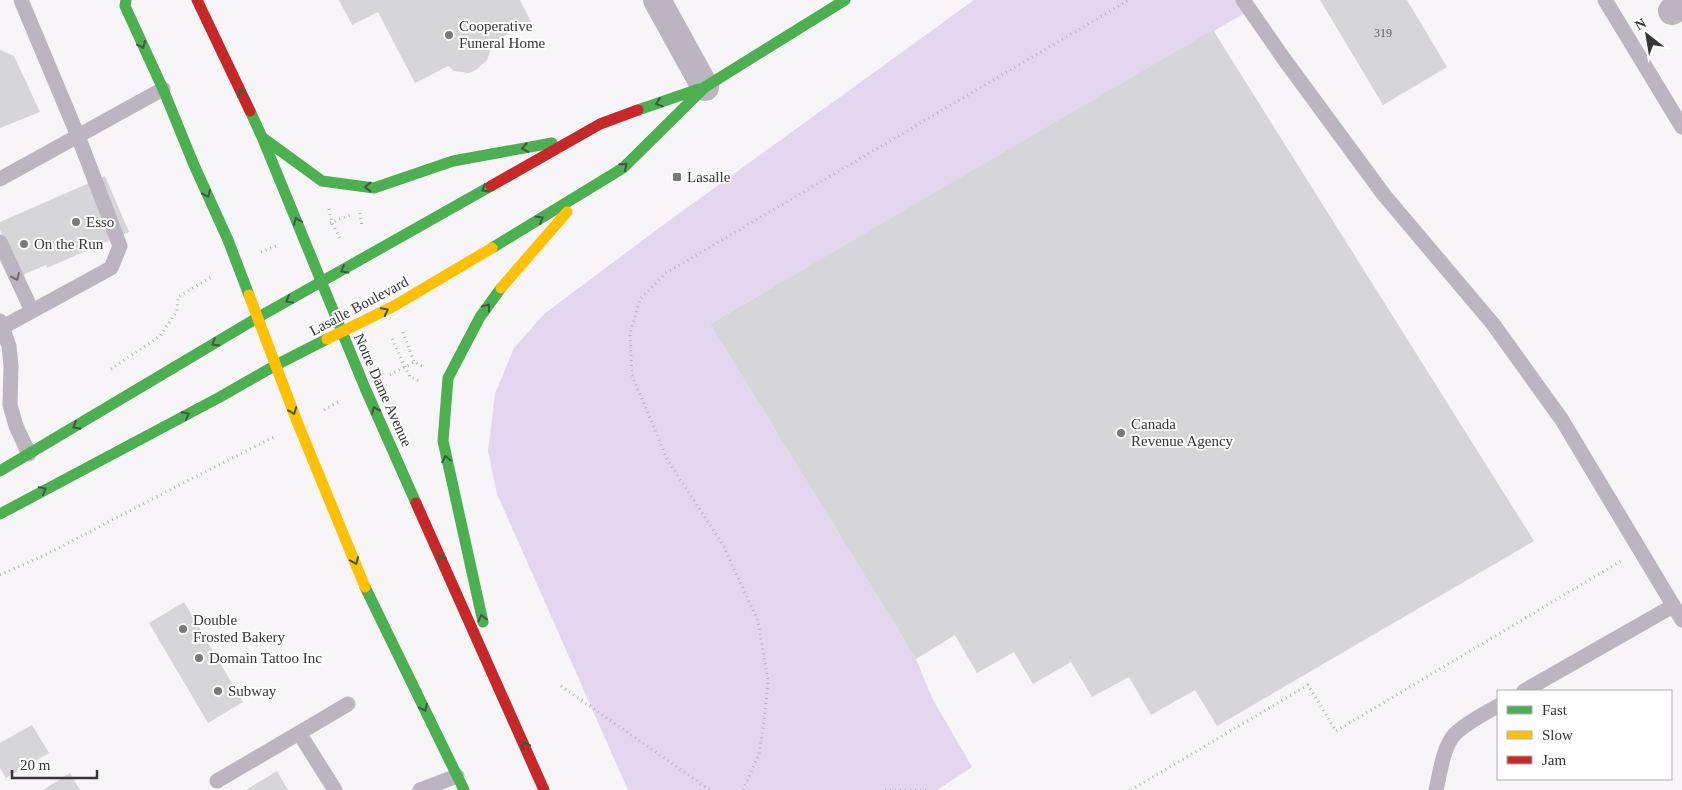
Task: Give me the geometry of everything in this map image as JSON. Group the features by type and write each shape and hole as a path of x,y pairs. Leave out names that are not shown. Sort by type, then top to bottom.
{"main road":[{"path":"126,0 125,6 163,89 236,262 298,424 366,587 464,790"},
{"name":"Notre Dame Avenue","path":"197,0 262,137 365,388 544,790"},
{"name":"Lasalle Boulevard","path":"0,514 276,366 342,334 584,193 623,168 706,87 845,0"},
{"name":"Lasalle Boulevard","path":"0,471 257,318 600,124 706,87"},
{"path":"262,137 322,181 374,188 453,162 573,139"},
{"path":"497,682 443,441 448,378 480,317 505,283 584,193"}],"street":[{"path":"657,0 706,87"}],"lane":[{"path":"21,0 78,136 120,246 111,268 32,311 1,324 9,346 11,366 5,402 29,454"},
{"path":"1244,0 1384,195 1493,324 1562,420 1682,620"},
{"path":"1605,0 1682,127"},
{"path":"0,179 163,89"},
{"path":"0,242 32,311"},
{"path":"1526,690 1673,606"},
{"path":"217,781 348,704"},
{"path":"1436,790 1447,746 1454,735 1470,722 1497,707"},
{"path":"300,733 335,790"},
{"path":"420,790 457,776"}],"path":[{"path":"743,790 759,754 768,681 758,621 723,545 667,460 632,375 630,334 640,299 666,273 1129,0"},
{"path":"322,181 332,222 354,264"},
{"path":"108,371 160,336 177,311 178,297 236,262 350,214"},
{"path":"382,312 404,367 410,377 447,393"},
{"path":"0,574 62,547 414,362 448,378"},
{"path":"1131,790 1308,685 1336,731 1640,550"},
{"path":"561,686 710,790"},
{"path":"885,790 930,790"}],"shaded area":[{"path":"974,0 1244,0 1250,10 710,324 916,659 932,698 972,767 937,790 628,790 497,494 488,451 495,394 514,348 544,314 659,228"}],"building":[{"name":"Cooperative Funeral Home","path":"339,0 520,0 531,22 489,44 490,52 487,60 476,70 469,73 454,71 448,66 415,83 378,12 352,25"},
{"path":"1320,0 1407,0 1447,67 1383,105"},
{"name":"Canada Revenue Agency","path":"1213,30 1534,541 1217,726 1195,690 1151,715 1129,677 1092,697 1071,662 1033,684 1014,652 977,673 955,635 916,659 710,324"},
{"path":"0,50 14,56 40,112 0,128"},
{"name":"Esso","path":"105,176 129,232 47,268 46,265 20,276 0,230 0,222"},
{"path":"184,602 243,702 208,723 149,623"},
{"path":"32,725 49,753 6,778 0,768 0,743"},
{"path":"277,771 288,790 246,790"},
{"path":"70,773 80,790 43,790"}],"traffic: fast":[{"path":"126,0 125,6 228,240 249,295"},
{"path":"492,248 623,168 705,87 845,0"},
{"path":"638,110 699,89"},
{"path":"250,111 365,388 416,503"},
{"path":"263,138 322,181 374,188 453,161 552,143"},
{"path":"0,471 257,318 491,186"},
{"path":"483,622 443,441 448,378 480,317 501,288"},
{"path":"0,514 327,339"},
{"path":"365,587 464,790"}],"traffic: slow":[{"path":"501,288 567,212"},
{"path":"327,339 394,306 492,248"},
{"path":"249,295 298,424 365,587"}],"traffic: jam":[{"path":"197,0 250,111"},
{"path":"491,186 600,124 638,110"},
{"path":"416,503 544,790"}],"place":[{"name":"Cooperative Funeral Home","path":"449,35"},
{"name":"Lasalle","path":"677,177"},
{"name":"Esso","path":"76,222"},
{"name":"On the Run","path":"24,244"},
{"name":"Canada Revenue Agency","path":"1121,433"},
{"name":"Double Frosted Bakery","path":"183,629"},
{"name":"Domain Tattoo Inc","path":"199,658"},
{"name":"Subway","path":"218,691"}]}
